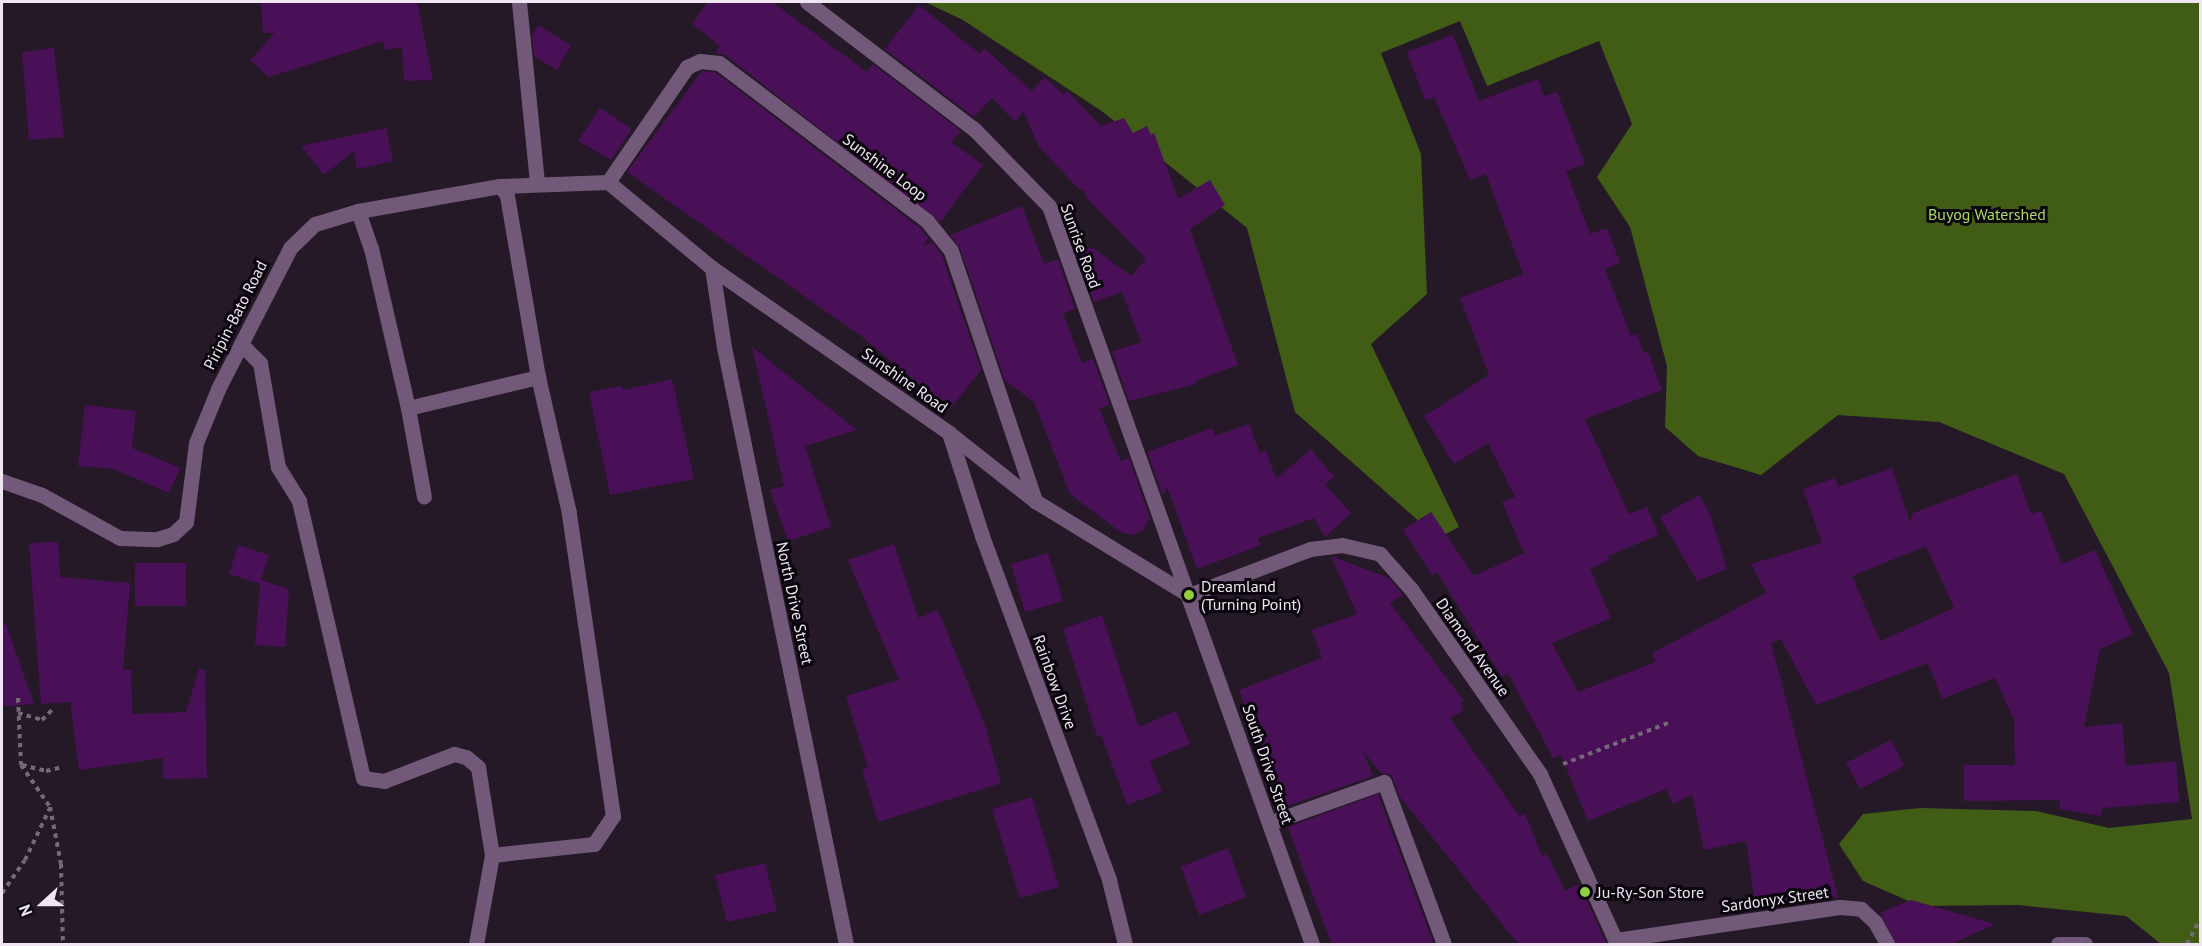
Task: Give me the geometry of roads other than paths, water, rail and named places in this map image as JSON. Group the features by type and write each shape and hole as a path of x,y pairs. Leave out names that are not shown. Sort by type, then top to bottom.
{"street":[{"path":"519,2 537,183"},
{"name":"Sunrise Road","path":"807,2 974,129 1049,206 1189,595"},
{"name":"Sunshine Loop","path":"608,182 687,67 700,61 719,63 927,221 951,250 1035,501"},
{"name":"Piripin-Bato Road","path":"2,480 42,495 120,538 157,539 173,534 186,522 196,443 241,344 290,248 315,224 358,211 500,186 608,182"},
{"name":"Sunshine Road","path":"608,182 712,268 949,433 1035,501 1189,595"},
{"path":"492,855 594,844 613,816 569,513 538,377 507,195 500,186"},
{"path":"358,211 371,248 408,408 424,496"},
{"name":"North Drive Street","path":"712,268 724,347 846,945"},
{"path":"241,344 260,363 278,467 299,501 363,778 384,781 454,754 466,757 478,767 492,855 476,945"},
{"path":"408,408 538,377"},
{"name":"Rainbow Drive","path":"949,433 982,536 1109,880 1125,945"},
{"name":"Diamond Avenue","path":"1189,595 1310,549 1342,545 1380,554 1411,589 1540,774 1617,943"},
{"name":"South Drive Street","path":"1189,595 1312,945"},
{"path":"1269,823 1384,782 1444,945"},
{"name":"Sardonyx Street","path":"1617,943 1840,907 1861,909 1875,922 1887,945"},
{"path":"2058,945 2085,945"}],"place":[{"name":"Dreamland (Turning Point)","path":"1189,595"},
{"name":"Ju-Ry-Son Store","path":"1585,892"}],"park label":[{"name":"Buyog Watershed","path":"1987,214"}]}
